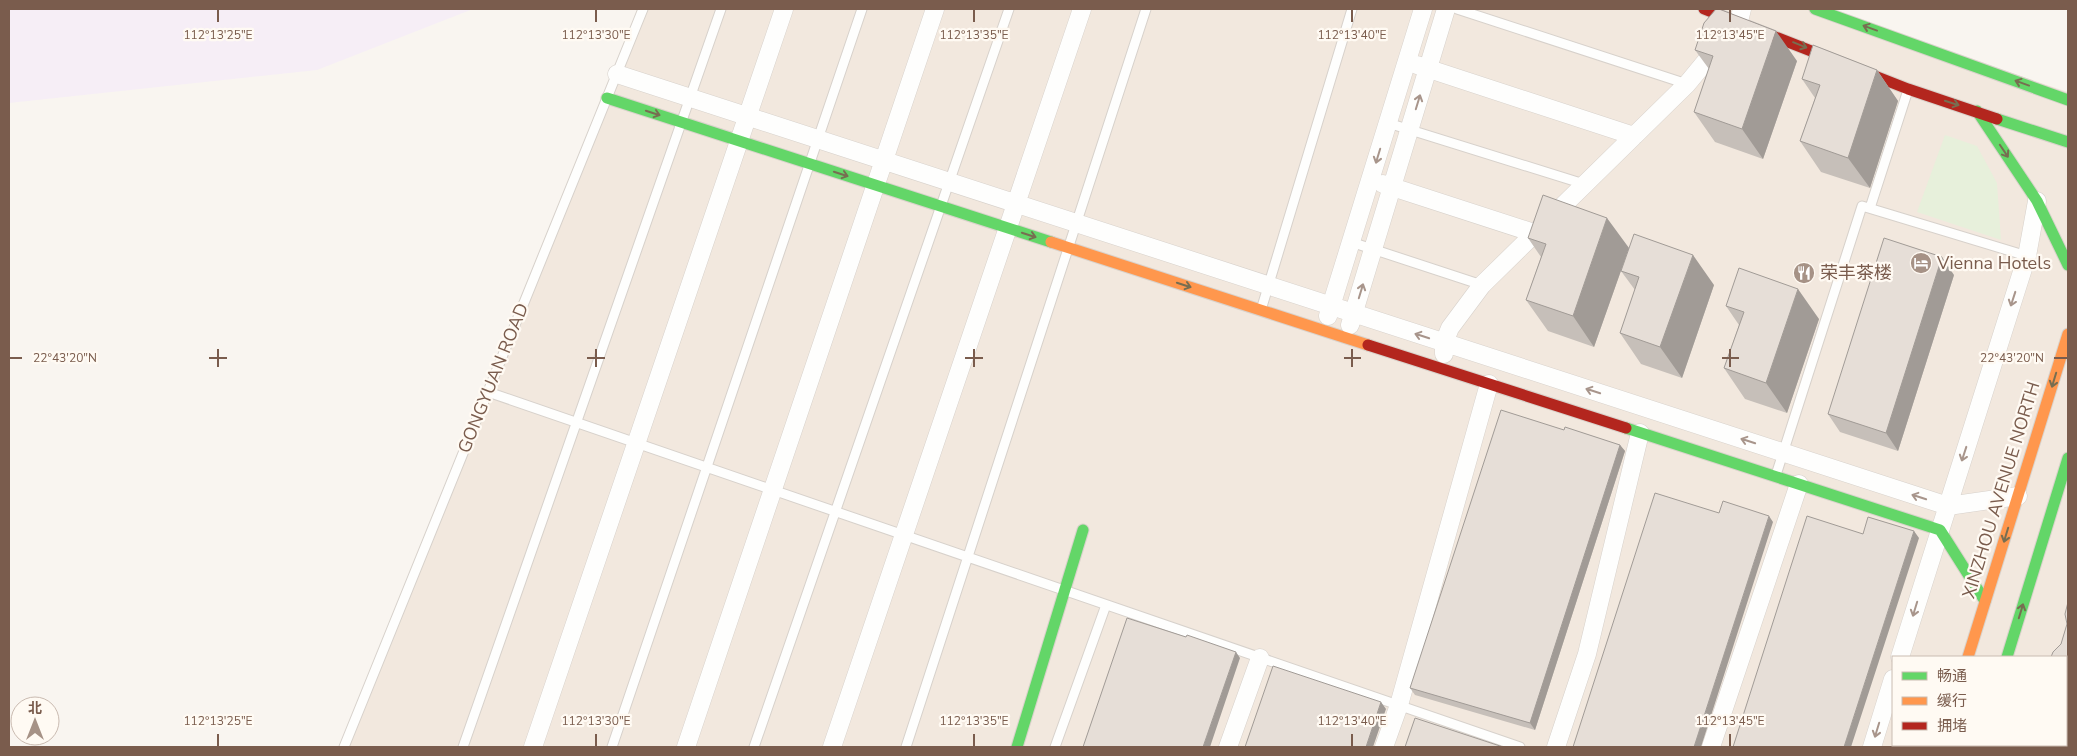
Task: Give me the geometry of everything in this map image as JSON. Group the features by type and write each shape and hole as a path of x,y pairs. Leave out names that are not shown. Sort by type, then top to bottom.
{"street":[{"path":"533,747 784,9"},
{"path":"686,747 935,9"},
{"path":"832,747 1082,9"},
{"path":"1324,330 1423,9"},
{"path":"1346,338 1446,9"},
{"path":"1704,9 1740,15 1908,89 1977,110 2068,142"},
{"path":"1815,9 2068,100"},
{"path":"1444,369 1444,343 1450,328 1482,284 1687,84 1740,15"},
{"path":"1407,62 1634,136"},
{"path":"617,74 1948,506 2018,496"},
{"path":"607,98 1940,530 1985,601"},
{"path":"1977,110 2037,201 2068,265"},
{"path":"1370,180 1534,234"},
{"path":"1900,656 2027,256 2037,201"},
{"name":"XINZHOU AVENUE NORTH","path":"1968,656 2068,334"},
{"path":"1384,747 1399,705 1489,384"},
{"path":"1556,747 1587,654 1640,433"},
{"path":"2007,656 2068,458"},
{"path":"1711,747 1799,484"},
{"path":"1017,747 1083,530"},
{"path":"1228,747 1260,658"},
{"path":"1872,747 1892,682"}],"lane":[{"name":"GONGYUAN ROAD","path":"344,747 643,9"},
{"path":"463,747 721,9"},
{"path":"612,747 862,9"},
{"path":"754,747 1008,9"},
{"path":"906,747 1146,9"},
{"path":"1261,310 1352,9"},
{"path":"1456,9 1687,84"},
{"path":"1870,208 1908,89"},
{"path":"1388,123 1584,184"},
{"path":"1775,477 1862,206 2027,256"},
{"path":"1351,242 1482,284"},
{"path":"488,392 1520,747"},
{"path":"1055,747 1106,605"}],"shaded area":[{"path":"9,9 473,9 317,70 9,103"},
{"path":"643,9 1821,9 2068,92 2068,747 344,747"}],"green space":[{"path":"1945,135 1977,146 1997,183 2001,240 1917,212"}],"building":[{"path":"1716,9 1776,31 1742,129 1694,112 1713,56 1695,50 1704,23"},
{"path":"1813,45 1877,70 1848,158 1800,141 1820,85 1802,79"},
{"path":"1543,195 1607,218 1573,316 1526,300 1546,244 1528,238"},
{"path":"1634,234 1693,255 1660,347 1620,333 1639,277 1621,271"},
{"path":"1884,238 1942,257 1886,433 1828,414"},
{"path":"1739,268 1798,289 1766,383 1724,368 1744,312 1726,306"},
{"path":"1501,410 1564,430 1565,427 1620,445 1530,723 1410,688"},
{"path":"1655,493 1719,513 1723,501 1769,516 1694,747 1573,747"},
{"path":"1807,516 1863,534 1868,517 1914,531 1844,747 1733,747"},
{"path":"2068,602 2068,695 2067,656 2051,656 2061,644 2067,624 2065,614"},
{"path":"1127,618 1186,637 1187,635 1236,652 1203,747 1083,747"},
{"path":"1273,666 1381,702 1366,747 1245,747"},
{"path":"1415,718 1503,747 1405,747"}],"traffic: fast":[{"path":"1815,9 2068,100"},
{"path":"607,98 1051,242"},
{"path":"1977,111 2037,201 2068,265"},
{"path":"1997,119 2068,142"},
{"path":"1626,428 1940,530 1985,601"},
{"path":"2007,656 2068,458"},
{"path":"1017,747 1083,530"}],"traffic: slow":[{"path":"1051,242 1368,345"},
{"path":"1968,656 2068,334"}],"traffic: jam":[{"path":"1704,9 1908,89 1997,119"},
{"path":"1368,345 1626,428"}],"place":[{"name":"Vienna Hotels","path":"1921,263"},
{"name":"荣丰茶楼","path":"1804,273"}]}
